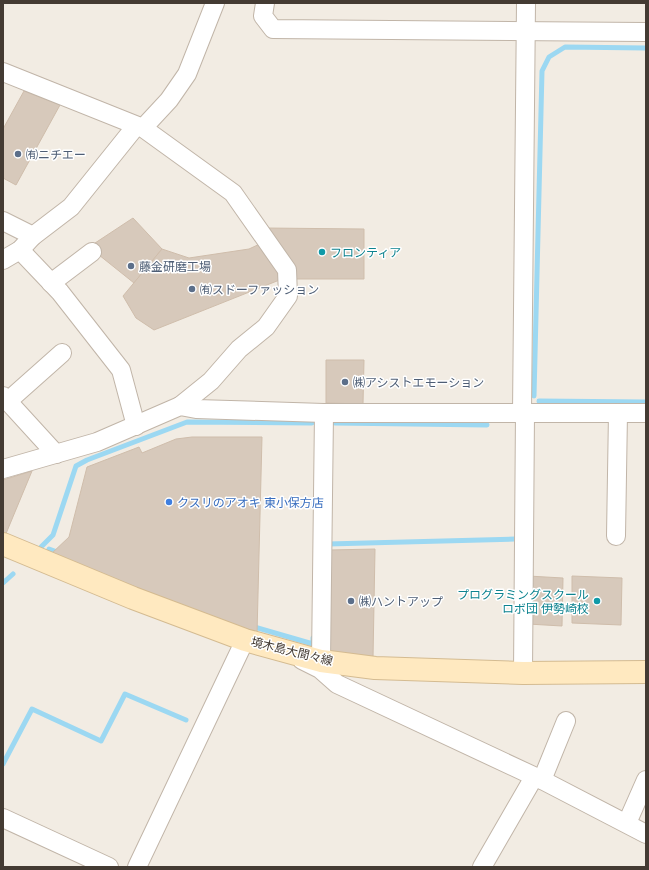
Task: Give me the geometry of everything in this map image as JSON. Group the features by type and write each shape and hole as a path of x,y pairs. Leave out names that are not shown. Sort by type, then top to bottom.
{"main road":[{"name":"境木島大間々線","path":"3,544 133,598 245,640 321,661 375,668 523,673 646,672"}],"street":[{"path":"265,3 263,16 273,29 646,32"},
{"path":"523,673 526,3"},
{"path":"3,260 20,250 34,236 71,207 140,127 169,100 187,74 208,5"},
{"path":"3,72 140,127 233,194 287,270 288,296 266,327 239,349 211,381 180,406 97,442 3,470"},
{"path":"3,221 34,236"},
{"path":"20,250 51,283 121,370 136,426"},
{"path":"51,283 92,252"},
{"path":"56,454 5,398 62,353"},
{"path":"180,406 196,409 324,413 646,413"},
{"path":"321,661 324,413"},
{"path":"616,536 618,414"},
{"path":"137,867 245,640"},
{"path":"289,653 320,669 337,684 538,779 646,834"},
{"path":"482,867 538,779 566,722"},
{"path":"627,823 646,780"},
{"path":"3,818 109,867"}],"building":[{"name":"㈲ニチエー","path":"24,91 60,105 16,185 3,178 3,129"},
{"name":"藤金研磨工場","path":"133,218 162,249 134,283 89,247"},
{"name":"フロンティア","path":"265,228 364,229 364,279 295,279"},
{"name":"㈲スドーファッション","path":"262,243 282,279 154,330 136,318 123,296 162,249 189,258 249,249"},
{"name":"㈱アシストエモーション","path":"326,360 364,360 363,404 326,403"},
{"name":"クスリのアオキ 東小保方店","path":"192,437 262,437 257,634 51,554 69,537 87,467 139,447 142,453 176,439"},
{"path":"32,471 5,536 3,536 3,480"},
{"name":"㈱ハントアップ","path":"375,549 373,658 327,652 330,550"},
{"path":"528,576 563,578 562,626 528,624"},
{"name":"プログラミングスクール ロボ団 伊勢崎校","path":"572,576 622,578 621,625 572,623"}],"waterway":[{"path":"534,396 542,71 549,57 565,47 646,48"},
{"path":"539,401 646,402"},
{"path":"41,547 53,535 76,466 87,460 187,422 312,423"},
{"path":"335,423 487,425"},
{"path":"328,544 515,539"},
{"path":"49,549 60,553"},
{"path":"3,583 13,574"},
{"path":"251,626 313,644 313,638"},
{"path":"3,764 32,709 101,741 125,694 186,720"}],"place":[{"name":"㈲ニチエー","path":"18,154"},
{"name":"フロンティア","path":"322,252"},
{"name":"藤金研磨工場","path":"131,266"},
{"name":"㈲スドーファッション","path":"192,289"},
{"name":"㈱アシストエモーション","path":"345,382"},
{"name":"クスリのアオキ 東小保方店","path":"169,502"},
{"name":"㈱ハントアップ","path":"351,601"},
{"name":"プログラミングスクール ロボ団 伊勢崎校","path":"597,601"}]}
